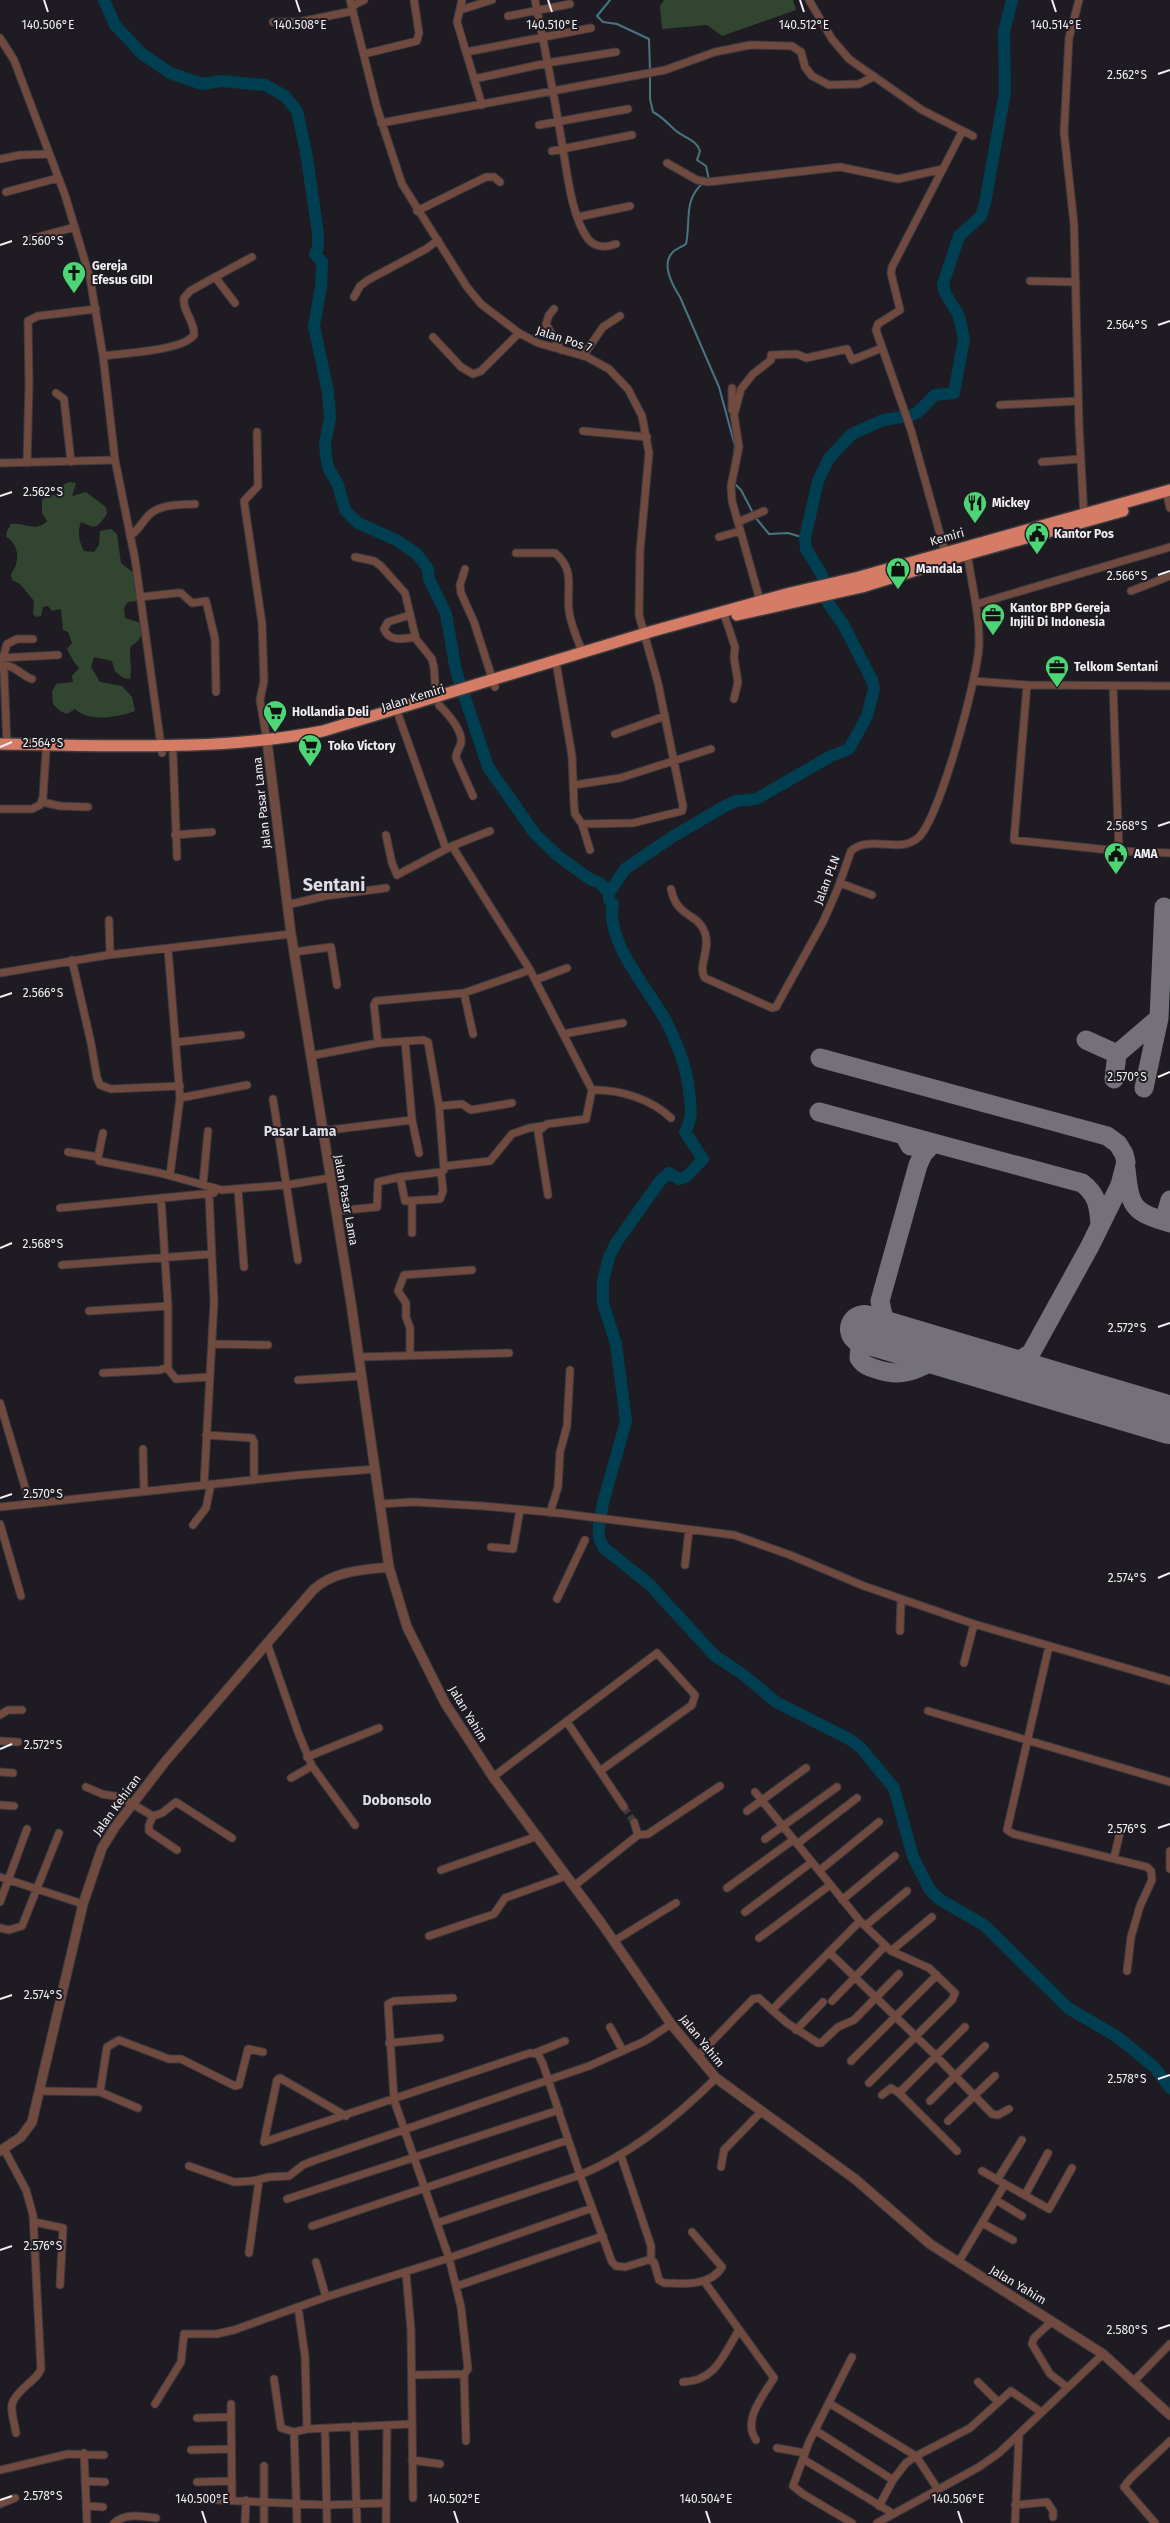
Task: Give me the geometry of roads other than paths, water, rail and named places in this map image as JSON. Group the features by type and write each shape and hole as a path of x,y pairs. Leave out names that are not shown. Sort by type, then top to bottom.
{"highway":[{"name":"Kemiri","path":"792,598 860,582 967,550 1169,497"},
{"name":"Kemiri","path":"860,582 945,552 967,550"},
{"name":"Jalan Kemiri","path":"268,745 557,668 645,638 792,598"},
{"name":"Jalan Kemiri","path":"494,684 582,653 725,617 761,605"},
{"name":"Jalan Kemiri","path":"2,747 46,751 165,751 268,745 320,739 399,716 440,700"},
{"name":"Jalan Kemiri","path":"2,747 165,751"}],"street":[{"path":"273,22 299,22 352,6 364,0"},
{"path":"364,54 417,40 419,33 414,0"},
{"path":"462,0 456,22 482,105"},
{"path":"460,10 492,0"},
{"path":"535,0 578,217 588,239 594,244 601,247 616,244"},
{"path":"809,0 841,50 874,77 922,110 973,136"},
{"path":"1079,0 1068,38 1064,132 1072,196 1080,458 1084,518"},
{"path":"508,16 570,4"},
{"name":"Jalan Pos 7","path":"352,6 381,123 402,184 478,300 519,333 538,343 600,363 622,381 637,403 647,437 649,467 638,590 639,615 658,683 683,806 682,811 633,823 582,824"},
{"path":"466,52 592,28"},
{"path":"0,38 14,60 58,178 86,264 96,309 115,460 130,536 165,751 177,857"},
{"path":"381,123 658,71 715,52 767,44 797,48 812,76 829,85 859,84 874,77"},
{"path":"474,79 547,63 616,52"},
{"path":"539,125 628,109"},
{"path":"945,552 911,430 876,326 900,311 901,308 892,267 962,132"},
{"path":"552,151 632,135"},
{"path":"0,159 20,155 48,154"},
{"path":"667,164 697,180 708,182 840,167 898,179 943,169"},
{"path":"418,211 486,177 494,177 500,182"},
{"path":"6,192 58,178"},
{"path":"578,217 630,206"},
{"path":"27,240 75,227"},
{"path":"354,297 360,286 368,280 426,249 438,240"},
{"path":"103,356 169,346 191,339 194,335 194,329 185,308 184,298 190,291 252,257"},
{"path":"215,277 235,303"},
{"path":"1030,281 1076,282"},
{"path":"27,463 28,321 38,316 96,309"},
{"path":"554,309 549,315 546,324 561,350"},
{"path":"583,356 603,327 620,316"},
{"path":"433,337 461,367 473,374 481,371 519,333"},
{"path":"734,416 741,389 754,374 771,360 771,355 796,354 806,358 847,349 852,360 882,348"},
{"path":"732,388 734,416 739,442 731,486 740,531 761,605"},
{"path":"56,393 64,399 71,462"},
{"path":"1000,405 1078,401"},
{"path":"257,432 258,486 256,490 245,498 244,506 262,623 264,680 260,700 268,745"},
{"path":"583,432 647,437"},
{"path":"1042,462 1080,458"},
{"path":"0,463 115,460"},
{"path":"130,536 142,527 150,514 156,510 169,506 195,504"},
{"path":"738,522 758,514"},
{"path":"719,537 740,531"},
{"path":"977,604 1170,547"},
{"name":"Jalan PLN","path":"671,889 676,907 699,922 703,928 708,946 701,967 705,978 772,1008 778,1003 814,938 840,882 848,857 855,847 912,842 923,832 952,764 974,681 980,643 977,604 967,550"},
{"path":"516,553 555,553 567,566 570,588 569,610 582,653"},
{"path":"355,556 374,561 388,573 405,593 415,636 432,659 440,700 460,736 461,744 456,758 472,796"},
{"path":"465,569 460,585 461,593 474,622 494,684"},
{"path":"1131,591 1170,576"},
{"path":"140,597 181,593 192,603 206,602 215,639 216,692"},
{"path":"410,615 388,622 384,629 386,634 392,639 415,636"},
{"path":"725,617 735,647 734,658 738,682 734,699"},
{"path":"2,747 1,660 7,644 17,639 33,639"},
{"path":"1,660 58,655"},
{"path":"1,660 32,679"},
{"path":"557,668 568,730 575,814 582,824 590,850"},
{"path":"974,681 1026,685 1170,686"},
{"path":"1026,685 1014,840 1119,851 1170,853"},
{"path":"1113,686 1119,851"},
{"path":"336,1212 377,1206 378,1182 490,1161 512,1134 529,1128 586,1118 592,1090 530,970 449,848 399,716"},
{"path":"615,734 665,716"},
{"name":"Jalan Pasar Lama","path":"268,745 291,934 362,1376 389,1567"},
{"path":"574,785 620,778 712,749"},
{"path":"42,802 46,751"},
{"path":"0,809 32,809 42,802 60,806 88,807"},
{"path":"386,835 392,863 398,875 449,848 490,831"},
{"path":"175,835 212,832"},
{"path":"840,882 872,895"},
{"path":"287,904 325,896 386,888"},
{"path":"109,920 110,954"},
{"path":"0,974 110,954 291,934"},
{"path":"294,952 332,947 338,985"},
{"path":"168,949 178,1042 180,1086 170,1175"},
{"path":"72,960 100,1085 111,1089 180,1086"},
{"path":"534,980 567,968"},
{"path":"378,1043 374,1005 376,1001 464,993 530,970"},
{"path":"464,993 473,1034"},
{"path":"563,1034 623,1023"},
{"path":"178,1042 241,1035"},
{"path":"310,1056 378,1043 423,1040 428,1042 439,1106 443,1169 441,1198 412,1202 404,1200 400,1178"},
{"path":"405,1041 412,1120 419,1153"},
{"path":"180,1098 247,1085"},
{"path":"592,1090 611,1090 631,1096 655,1106 670,1118"},
{"path":"273,1098 298,1260"},
{"path":"439,1106 462,1104 471,1110 512,1103"},
{"path":"322,1131 412,1120"},
{"path":"543,1126 538,1136 543,1153 542,1165 548,1195"},
{"path":"203,1184 208,1131"},
{"path":"98,1158 102,1133"},
{"path":"68,1152 98,1158 100,1161 170,1175 222,1190"},
{"path":"60,1208 209,1194 222,1190 286,1185 330,1178"},
{"path":"238,1189 244,1267"},
{"path":"193,1525 206,1508 208,1484 206,1435 214,1302 209,1194"},
{"path":"161,1198 168,1306 169,1365 167,1368"},
{"path":"412,1202 412,1233"},
{"path":"62,1264 212,1254"},
{"path":"410,1354 406,1303 398,1291 404,1275 472,1270"},
{"path":"89,1311 168,1306"},
{"path":"212,1344 268,1344"},
{"path":"359,1357 410,1354 509,1353"},
{"path":"167,1368 176,1379 210,1377"},
{"path":"104,1373 167,1368"},
{"path":"550,1513 558,1487 560,1452 567,1426 570,1370"},
{"path":"298,1380 362,1376"},
{"path":"0,1403 28,1504"},
{"path":"206,1435 252,1438 254,1442 254,1480"},
{"path":"143,1449 144,1491"},
{"path":"0,1507 208,1484 376,1469"},
{"path":"380,1504 441,1503 608,1519 734,1535 901,1600 974,1624 1170,1681"},
{"path":"491,1547 513,1549 520,1510"},
{"path":"0,1524 21,1596"},
{"path":"685,1565 689,1530"},
{"path":"557,1599 584,1540"},
{"name":"Jalan Kehiran","path":"2,2150 28,2129 41,2091 84,1904 102,1848 133,1803 203,1716 321,1583 350,1573 389,1567"},
{"name":"Jalan Yahim","path":"389,1567 402,1615 458,1725 493,1777 614,1940 672,2024 716,2078 855,2179 915,2231 958,2263 1103,2354 1170,2415"},
{"path":"900,1631 901,1600"},
{"path":"964,1663 974,1624"},
{"path":"267,1643 307,1757 355,1826"},
{"path":"1050,1646 1008,1824 1009,1832 1148,1867 1152,1875 1131,1937 1127,1971"},
{"path":"493,1777 657,1653 693,1690 696,1699 692,1705 600,1771"},
{"path":"0,1715 8,1710 22,1710"},
{"path":"928,1712 1170,1782"},
{"path":"567,1722 624,1807"},
{"path":"307,1757 379,1728"},
{"path":"0,1742 18,1742"},
{"path":"291,1778 312,1766"},
{"path":"747,1811 806,1768"},
{"path":"0,1772 13,1773"},
{"path":"574,1886 638,1835 648,1834 720,1786"},
{"path":"765,1839 836,1787"},
{"path":"86,1788 102,1794 114,1794 153,1816"},
{"path":"754,1792 863,1924 888,1948 925,1966 953,1989 954,1996 869,2082"},
{"path":"727,1888 857,1798"},
{"path":"177,1850 149,1831 148,1825 153,1816 162,1813 176,1802 232,1838"},
{"path":"0,1805 14,1806"},
{"path":"634,1822 638,1835"},
{"path":"819,1871 879,1822"},
{"path":"1114,1858 1121,1828"},
{"path":"0,1902 27,1829"},
{"path":"0,1928 9,1930 21,1927 38,1889 58,1833"},
{"path":"441,1870 538,1836"},
{"path":"1170,1851 1170,1868"},
{"path":"842,1900 895,1856"},
{"path":"745,1912 812,1862"},
{"path":"429,1936 494,1914 505,1898 566,1876"},
{"path":"0,1877 84,1904"},
{"path":"759,1938 830,1885"},
{"path":"772,2010 830,1953 863,1924 907,1891"},
{"path":"614,1940 676,1904"},
{"path":"832,2001 888,1948 932,1917"},
{"path":"830,1953 896,2016 992,2114 998,2115 1009,2109"},
{"path":"697,2057 753,1999 759,1998 796,2030 818,2043 824,2042 838,2027 851,2023 899,1974"},
{"path":"852,2061 937,1975"},
{"path":"453,1998 390,2002 388,2004 389,2043 394,2100 457,2286 468,2370 464,2374 466,2442"},
{"path":"796,2030 823,2002"},
{"path":"189,2166 234,2182 289,2176 303,2165 313,2161 549,2080 623,2051 655,2036 672,2024"},
{"path":"610,2027 623,2051"},
{"path":"899,2093 965,2028"},
{"path":"389,2043 440,2038"},
{"path":"100,2092 107,2047 119,2040 169,2059 181,2059 235,2086 239,2085 248,2049 263,2052"},
{"path":"346,2116 280,2078 277,2080 264,2142 346,2116 535,2053 565,2041"},
{"path":"930,2101 985,2046"},
{"path":"535,2053 543,2064 549,2080 580,2175 612,2262 616,2266 622,2267 651,2260"},
{"path":"948,2121 995,2076"},
{"path":"437,2223 580,2175 621,2156 680,2110 716,2078"},
{"path":"882,2095 891,2088 899,2093 957,2151"},
{"path":"41,2091 100,2092 138,2108"},
{"path":"287,2199 559,2110"},
{"path":"721,2167 724,2150 761,2112"},
{"path":"312,2226 568,2140"},
{"path":"997,2180 1022,2140"},
{"path":"2,2150 26,2190 31,2202 34,2222 41,2369 37,2377 13,2398 16,2434"},
{"path":"1025,2195 1048,2153"},
{"path":"621,2156 651,2246 651,2260 659,2280 664,2283 704,2281 715,2275 722,2267 692,2232"},
{"path":"982,2171 1049,2208 1072,2168"},
{"path":"249,2253 258,2180"},
{"path":"958,2263 1005,2184"},
{"path":"996,2200 1022,2216"},
{"path":"155,2404 181,2362 184,2334 226,2332 326,2297 406,2273 592,2208"},
{"path":"34,2222 64,2228 60,2286"},
{"path":"982,2223 1013,2240"},
{"path":"457,2286 603,2236"},
{"path":"316,2262 326,2297"},
{"path":"406,2273 412,2375 413,2498"},
{"path":"704,2281 774,2378 751,2419 750,2433 756,2440"},
{"path":"298,2307 306,2368 307,2429"},
{"path":"1052,2321 1034,2338 1032,2344 1050,2374 1067,2387"},
{"path":"683,2382 694,2382 707,2377 739,2330"},
{"path":"1134,2381 1170,2344"},
{"path":"877,2523 937,2488 979,2467 1019,2435 1103,2354"},
{"path":"852,2357 815,2430 793,2484 794,2488 852,2523"},
{"path":"412,2375 464,2374"},
{"path":"274,2379 281,2428 294,2432 307,2429 412,2424"},
{"path":"978,2382 998,2402"},
{"path":"879,2506 893,2480 916,2456 970,2428 1009,2392 1014,2391 1041,2412"},
{"path":"829,2403 916,2456 937,2488"},
{"path":"231,2404 232,2500"},
{"path":"197,2418 231,2417"},
{"path":"354,2426 358,2504 357,2523"},
{"path":"386,2523 387,2426"},
{"path":"325,2428 326,2523"},
{"path":"815,2430 893,2480"},
{"path":"294,2432 297,2523"},
{"path":"1015,2523 1019,2435"},
{"path":"1155,2523 1124,2487 1130,2478 1170,2441"},
{"path":"777,2448 804,2456 892,2513"},
{"path":"191,2450 231,2449"},
{"path":"84,2453 87,2523"},
{"path":"0,2470 40,2459 84,2453 104,2455"},
{"path":"412,2460 440,2464"},
{"path":"264,2466 264,2523"},
{"path":"84,2481 105,2482"},
{"path":"197,2482 232,2481"},
{"path":"0,2504 15,2498"},
{"path":"196,2499 327,2504 386,2503"},
{"path":"246,2500 246,2523"},
{"path":"1015,2505 1047,2502 1053,2511 1053,2517"},
{"path":"86,2506 103,2507"},
{"path":"114,2523 120,2518 138,2515 156,2518"}],"waterway":[{"path":"104,0 115,25 141,53 170,73 202,84 222,81 265,85 285,96 297,111 306,152 318,233 318,248 315,254 322,262 321,287 314,326 328,392 330,418 325,445 326,455 328,467 338,485 345,510 358,523 396,540 417,554 428,569 429,579 446,614 456,671 488,767 535,834 558,856 590,879 600,883 609,893"},
{"path":"610,0 597,16 603,22 617,24 649,39 650,71"},
{"path":"1012,0 1004,32 1005,92 985,203 981,216 959,236 943,284 945,293 959,316 964,339 954,393 935,395 918,412 909,416 883,420 852,434 829,458 818,481 805,538 806,549 822,575 828,603 843,624 872,680 874,689 867,716 849,749 831,756 756,799 736,801 725,806 672,837 625,869 609,893 609,900 613,904 612,919 623,951 662,1014 682,1059 688,1083 691,1108 685,1132 703,1159 686,1177 679,1179 669,1173 660,1181 616,1243 609,1257 603,1281 603,1303 616,1344 626,1421 603,1503 599,1524 599,1538 604,1548 649,1584 715,1656 741,1673 776,1702 849,1739 860,1747 894,1788 913,1857 930,1890 939,1899 984,1925 1068,2008 1116,2036 1155,2068 1170,2088"},
{"path":"650,75 650,99 653,112 663,118 678,133 696,144 700,151 697,160 706,166 709,180"},
{"path":"703,183 693,196 690,204 686,244 672,253 669,258 668,269 671,281 680,297 719,387 735,446 731,475"},
{"path":"735,484 741,490 753,513"},
{"path":"755,517 769,534 788,533 805,538"}],"tunnel":[{"path":"624,1807 634,1822"}],"place":[{"name":"Gereja Efesus GIDI","path":"74,294"},
{"name":"Mickey","path":"975,524"},
{"name":"Kantor Pos","path":"1037,555"},
{"name":"Mandala","path":"898,590"},
{"name":"Kantor BPP Gereja Injili Di Indonesia","path":"993,636"},
{"name":"Telkom Sentani","path":"1057,688"},
{"name":"Hollandia Deli","path":"275,733"},
{"name":"Toko Victory","path":"310,767"},
{"name":"AMA","path":"1116,875"}],"district":[{"name":"Sentani","path":"334,885"},
{"name":"Pasar Lama","path":"300,1131"},
{"name":"Dobonsolo","path":"397,1800"}]}
